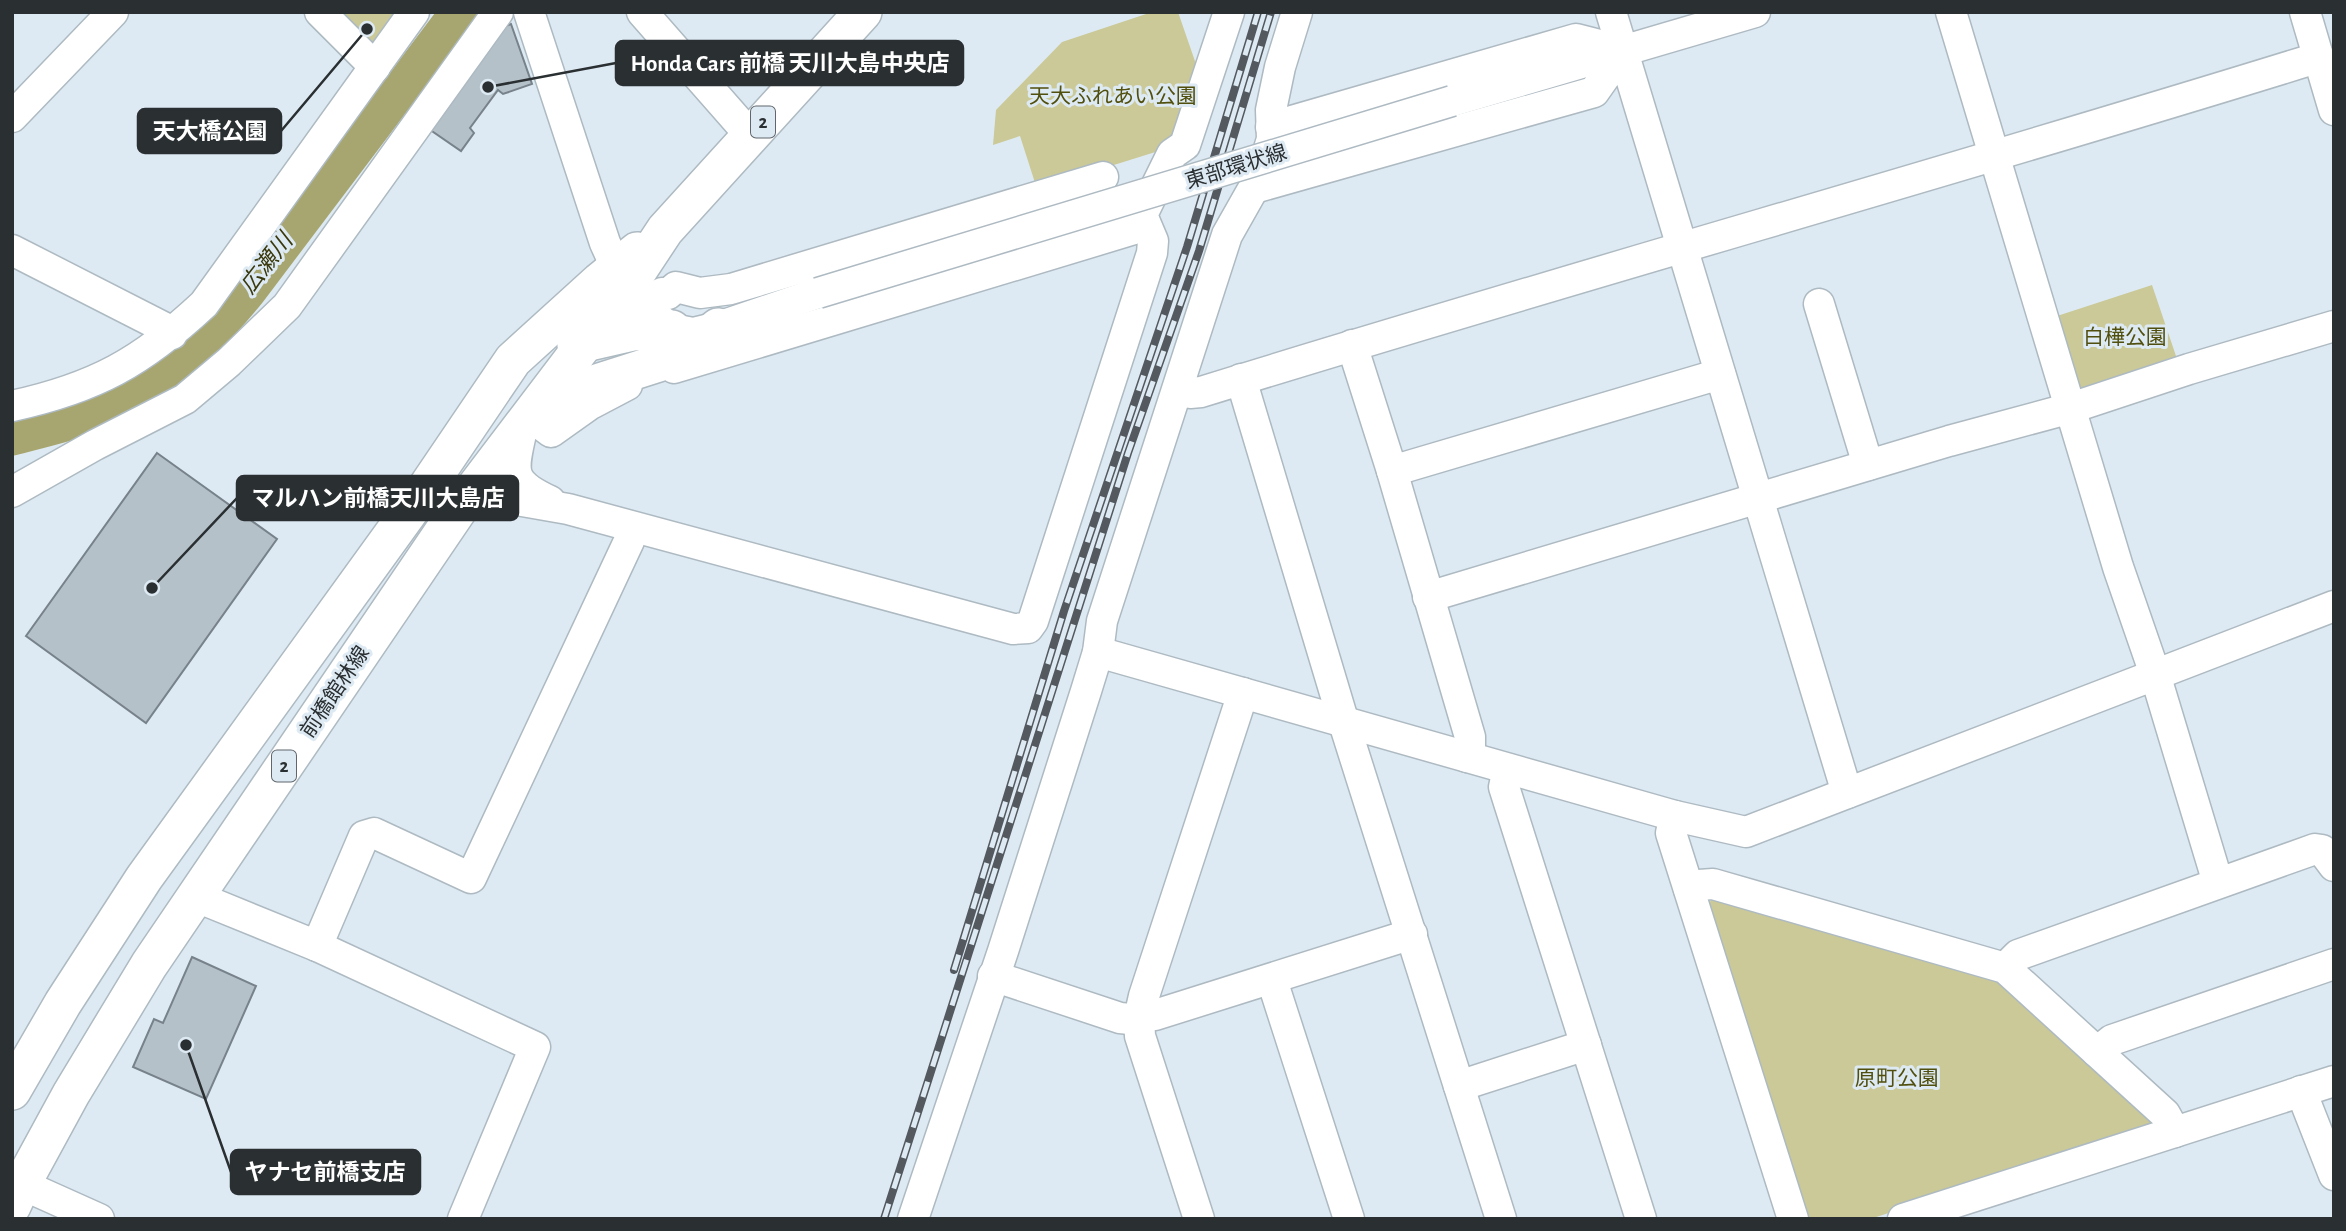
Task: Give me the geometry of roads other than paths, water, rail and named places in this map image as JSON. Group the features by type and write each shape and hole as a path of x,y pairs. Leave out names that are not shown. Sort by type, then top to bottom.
{"main road":[{"name":"前橋館林線","path":"12,1091 63,1003 144,878 429,484 513,360 622,277 863,12"},
{"name":"前橋館林線","path":"15,1190 120,1012 197,894 457,510 584,343 622,277"},
{"path":"529,418 565,393 684,355 718,327"},
{"path":"429,484 526,368 555,351 584,343 633,332 672,329"}],"street":[{"path":"12,117 113,12"},
{"path":"320,12 375,67"},
{"path":"12,407 59,395 103,379 127,366 172,334 204,304 222,283 414,12"},
{"path":"12,492 185,399 271,323 287,306 498,12"},
{"path":"529,12 622,277 672,329"},
{"path":"642,12 750,135"},
{"path":"457,510 469,500 487,495 568,509 1013,629 1028,628 1033,621 1153,253 1153,241 1143,215 1172,154 1185,145 1229,12"},
{"path":"913,1219 1098,652 1102,621 1227,236 1261,176 1272,139 1271,110 1280,67 1297,12"},
{"path":"1611,12 1847,793"},
{"name":"東部環状線","path":"672,329 692,332 718,327 818,293 1755,12"},
{"path":"1951,12 2118,567 2155,674 2218,883"},
{"path":"2305,12 2334,110"},
{"path":"1271,127 1576,39 1623,51"},
{"path":"1254,188 1594,92 1623,51"},
{"path":"1178,390 1200,392 1994,156 2306,61 2317,53"},
{"path":"622,277 668,294 676,287 700,293 731,289 1103,177"},
{"path":"568,509 530,491 519,480 515,458 529,418 551,432 589,405 653,374 1131,230 1145,223"},
{"path":"12,250 172,334"},
{"path":"1819,304 1868,465"},
{"path":"1428,597 1868,465 2071,408 2189,369 2334,326"},
{"path":"1352,345 1470,737 1467,757"},
{"path":"1392,471 1720,374"},
{"path":"1241,379 1344,723 1501,1219"},
{"path":"317,946 364,836 374,833 471,878 629,541 632,528"},
{"path":"1098,652 1675,816 1746,832 2334,606"},
{"path":"1199,1219 1140,1036 1139,1018 1242,693"},
{"path":"1508,769 1504,787 1641,1219"},
{"path":"1675,816 1671,833 1793,1219"},
{"path":"2005,968 2018,955 2315,849 2322,850 2334,866"},
{"path":"1689,889 1713,884 2005,968 2165,1114 2175,1132"},
{"path":"197,894 209,902 317,946 535,1047 463,1219"},
{"path":"993,976 1120,1017 1139,1018 1272,980 1412,934"},
{"path":"2097,1052 2112,1040 2334,964"},
{"path":"1272,980 1349,1219"},
{"path":"1459,1086 1586,1045"},
{"path":"1903,1219 2334,1081"},
{"path":"2301,1091 2334,1175"},
{"path":"15,1190 99,1219"}],"waterway":[{"name":"広瀬川","path":"12,437 85,417 132,395 175,365 214,330 248,291 459,12"}],"railway":[{"path":"954,970 1064,611 1187,247 1258,12"},
{"path":"884,1219 1128,453 1199,251 1271,12"}],"place":[{"name":"天大橋公園","path":"367,29"},
{"name":"Honda Cars 前橋 天川大島中央店","path":"488,87"},
{"name":"マルハン前橋天川大島店","path":"152,588"},
{"name":"ヤナセ前橋支店","path":"186,1045"}],"park label":[{"name":"天大ふれあい公園","path":"1113,96"},
{"name":"白樺公園","path":"2125,337"},
{"name":"原町公園","path":"1897,1078"}]}
